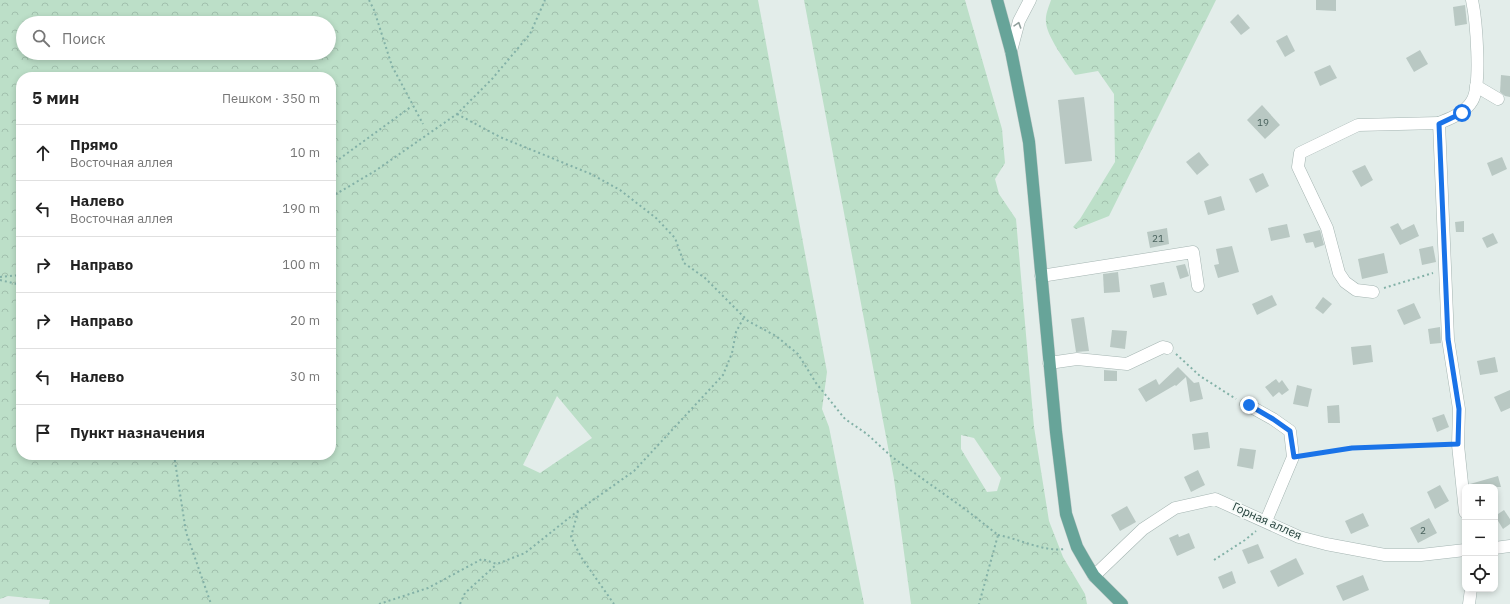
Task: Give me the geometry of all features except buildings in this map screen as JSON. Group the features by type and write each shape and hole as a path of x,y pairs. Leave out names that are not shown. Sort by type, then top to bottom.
{"main road":[{"path":"997,0 1011,51 1028,142 1062,492 1066,514 1077,547 1094,576 1122,604"}],"street":[{"path":"1011,51 1019,21 1030,0"},
{"path":"1373,292 1356,290 1345,282 1339,273 1327,228 1298,167 1300,153 1358,125 1439,124 1462,113 1473,101 1476,86 1477,40 1472,0"},
{"path":"1476,86 1498,99"},
{"path":"1439,124 1448,339 1459,409 1458,444 1462,484"},
{"path":"1041,276 1193,252 1198,286"},
{"path":"1049,363 1077,359 1127,364 1163,347 1167,348"},
{"path":"1246,404 1273,419 1290,431 1294,457 1266,521"},
{"name":"Горная аллея","path":"1094,576 1143,529 1175,508 1215,498 1299,537 1326,544 1385,555 1421,556 1462,550"},
{"path":"1498,548 1510,546"},
{"path":"1469,604 1471,592"}],"path":[{"path":"369,0 374,10 392,66 412,106 423,124"},
{"path":"336,194 375,171 457,114 492,79 530,34 545,0"},
{"path":"336,161 412,106"},
{"path":"457,114 500,137 591,174 620,190 656,218 675,238 684,263 705,278 748,322 776,336 798,354 816,383 845,419 867,434 892,457 965,509 998,535 1059,550 1077,547"},
{"path":"1373,292 1446,269"},
{"path":"0,278 16,275"},
{"path":"0,278 16,283"},
{"path":"460,604 465,593 497,564 525,553 579,510 634,471 723,376 732,353 736,332 744,318"},
{"path":"1167,348 1200,376 1228,396 1246,404"},
{"path":"1294,457 1352,448 1458,444"},
{"path":"175,460 186,532 211,604"},
{"path":"579,510 571,537 581,557 614,604"},
{"path":"1214,560 1245,540 1266,521"},
{"path":"979,604 998,535"},
{"path":"379,604 428,588 482,559 497,564"}],"green space":[{"path":"0,0 758,0 827,372 822,409 829,427 864,604 49,604 50,600 8,596 0,599","holes":["557,396 592,438 540,473 523,465"]},
{"path":"804,0 965,0 1002,129 1005,163 995,179 999,194 1016,219 1034,427 1049,521 1063,557 1085,594 1087,604 911,604 894,479","holes":["961,435 974,438 1001,478 997,491 987,492 961,449"]},
{"path":"1051,0 1216,0 1109,216 1076,229 1073,227 1080,219 1115,162 1114,94 1098,71 1075,75 1062,57 1047,28 1046,16"}],"route":[{"path":"1249,405 1290,431 1294,457 1352,448 1458,444 1459,409 1448,339 1439,124 1462,113"}]}
